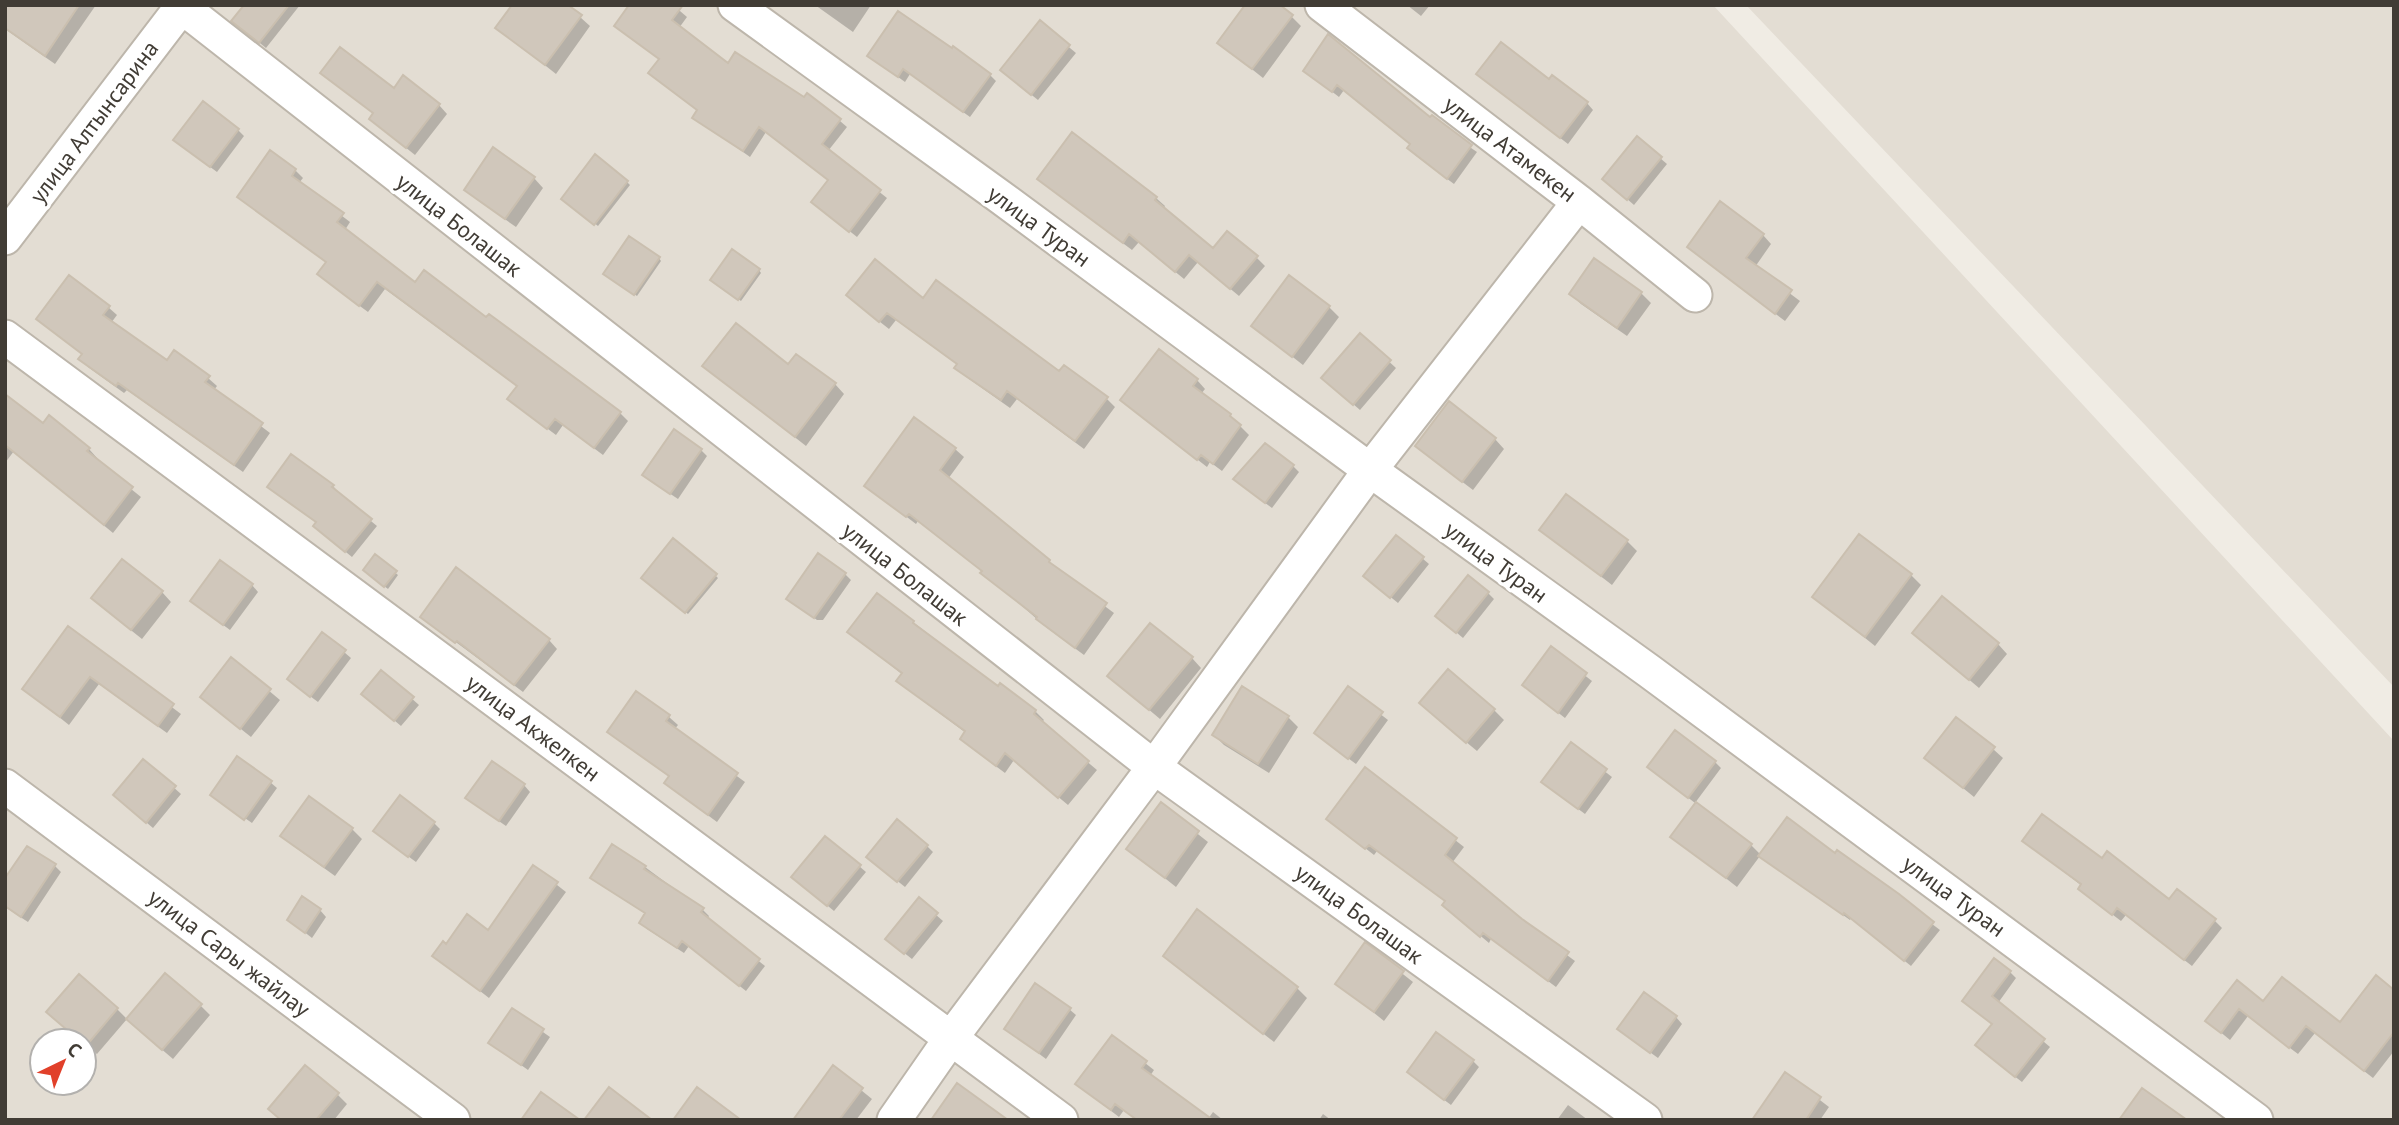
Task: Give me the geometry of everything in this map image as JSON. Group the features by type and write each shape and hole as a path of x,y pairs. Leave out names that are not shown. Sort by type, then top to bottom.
{"street":[{"name":"улица Туран","path":"735,5 1660,679 2256,1120"},
{"name":"улица Атамекен","path":"1322,5 1579,202 1695,295"},
{"name":"улица Алтынсарина","path":"5,238 182,6"},
{"name":"улица Болашак","path":"182,6 1154,767 1645,1120"},
{"path":"894,1120 951,1038 1154,767 1370,470 1579,202"},
{"name":"улица Акжелкен","path":"5,337 1061,1120"},
{"name":"улица Сары жайлау","path":"5,786 453,1120"}],"shaded area":[{"path":"5,5 1713,5 2394,741 2394,1120 5,1120"},
{"path":"1746,5 2394,5 2394,687"}],"building":[{"path":"5,5 79,5 45,56 5,28"},
{"path":"244,5 289,5 259,43 231,21"},
{"path":"512,5 568,5 582,15 545,65 495,28"},
{"path":"629,5 683,5 672,20 728,63 735,52 804,97 807,93 841,119 822,144 881,190 849,232 811,202 828,180 759,127 743,151 692,118 697,110 648,73 659,59 614,26"},
{"path":"1245,5 1280,5 1293,15 1252,69 1217,43"},
{"path":"898,11 991,74 963,112 903,69 898,77 867,56"},
{"path":"1040,20 1070,45 1031,95 1000,70"},
{"path":"1328,34 1430,117 1432,115 1472,145 1447,179 1407,148 1410,144 1337,85 1332,92 1303,71"},
{"path":"1501,42 1549,79 1552,75 1588,102 1560,138 1476,74"},
{"path":"340,47 394,88 403,75 440,104 406,148 369,119 373,113 320,73"},
{"path":"203,101 239,129 210,167 173,140"},
{"path":"1072,132 1157,197 1155,200 1213,248 1227,231 1258,256 1230,289 1189,255 1175,272 1129,234 1123,243 1037,179"},
{"path":"1637,136 1662,157 1627,200 1602,179"},
{"path":"493,147 535,177 505,219 464,190"},
{"path":"270,150 296,169 292,176 344,213 337,222 415,282 424,270 486,317 489,314 621,412 594,448 555,419 547,429 507,399 517,386 377,282 359,306 317,274 326,262 237,197"},
{"path":"595,154 628,181 594,225 561,199"},
{"path":"1720,201 1764,234 1746,258 1792,290 1775,314 1687,247"},
{"path":"629,236 660,257 634,295 603,274"},
{"path":"732,249 760,269 738,300 710,280"},
{"path":"1594,258 1642,292 1617,328 1569,294"},
{"path":"875,259 923,298 936,280 1059,371 1064,365 1108,397 1075,441 1007,391 1001,400 954,368 957,364 887,313 879,322 846,295"},
{"path":"69,275 110,306 103,315 167,360 174,350 210,376 205,382 263,423 234,465 118,383 116,386 78,359 82,354 36,319"},
{"path":"1289,275 1330,306 1292,357 1251,326"},
{"path":"736,323 788,364 796,354 836,383 795,437 702,366"},
{"path":"1360,333 1391,360 1353,405 1321,378"},
{"path":"1159,349 1198,379 1193,386 1231,414 1241,425 1213,464 1201,455 1197,460 1120,400"},
{"path":"5,394 43,423 49,415 90,448 87,451 133,487 104,525 5,445"},
{"path":"1449,401 1496,438 1462,482 1415,446"},
{"path":"914,417 956,448 940,470 1050,560 1049,562 1107,603 1075,648 909,514 906,517 864,486"},
{"path":"674,429 702,449 670,494 642,475"},
{"path":"1265,443 1294,465 1265,503 1233,479"},
{"path":"291,454 334,485 332,487 372,519 345,552 313,526 316,522 267,487"},
{"path":"1566,494 1628,540 1601,576 1539,530"},
{"path":"1859,534 1912,574 1865,637 1812,597"},
{"path":"1396,535 1424,557 1390,598 1363,576"},
{"path":"673,538 717,574 685,613 641,578"},
{"path":"818,553 846,573 814,618 786,599"},
{"path":"375,554 397,571 384,587 363,570"},
{"path":"122,559 163,591 131,630 91,598"},
{"path":"220,560 253,584 223,625 190,601"},
{"path":"456,567 550,639 514,685 457,641 455,643 420,617"},
{"path":"1468,575 1489,592 1456,633 1435,616"},
{"path":"877,593 998,686 1000,683 1036,710 1034,714 1089,761 1058,798 1005,753 996,766 960,739 965,731 896,681 902,673 847,632"},
{"path":"1942,596 1999,643 1969,680 1912,633"},
{"path":"1150,623 1193,657 1149,710 1107,676"},
{"path":"68,626 174,704 158,726 90,677 60,717 22,689"},
{"path":"322,632 346,650 310,697 287,679"},
{"path":"1551,646 1587,673 1558,713 1522,685"},
{"path":"231,657 271,689 240,729 200,697"},
{"path":"1448,669 1495,709 1466,743 1419,703"},
{"path":"381,670 414,697 394,721 361,694"},
{"path":"1242,686 1289,716 1258,764 1212,735"},
{"path":"1348,686 1383,712 1348,759 1314,733"},
{"path":"636,691 670,715 666,721 738,773 708,815 664,783 669,776 607,732"},
{"path":"1956,717 1995,747 1963,788 1924,758"},
{"path":"1675,730 1716,761 1688,798 1647,767"},
{"path":"1571,742 1607,769 1578,809 1541,782"},
{"path":"237,756 272,781 244,820 210,795"},
{"path":"143,759 176,786 146,823 113,795"},
{"path":"492,761 525,784 499,821 465,798"},
{"path":"1365,767 1457,838 1445,855 1522,919 1569,952 1548,981 1483,933 1480,937 1442,905 1445,901 1369,845 1365,849 1326,819"},
{"path":"400,795 435,822 408,857 373,831"},
{"path":"309,796 353,828 324,867 280,836"},
{"path":"1161,802 1199,831 1165,878 1126,849"},
{"path":"1696,802 1752,844 1726,878 1670,837"},
{"path":"2042,814 2102,858 2107,851 2169,899 2177,889 2216,919 2184,960 2117,908 2112,915 2078,889 2081,884 2022,841"},
{"path":"1787,817 1835,853 1837,850 1899,894 1934,922 1904,961 1844,913 1843,915 1758,856"},
{"path":"897,819 928,845 897,882 866,857"},
{"path":"825,836 861,865 827,906 791,877"},
{"path":"612,844 646,866 644,869 704,908 701,912 760,959 739,986 682,941 677,948 639,923 645,913 590,878"},
{"path":"27,846 56,864 21,917 5,906 5,878"},
{"path":"533,865 558,882 480,991 432,956 443,941 446,944 467,914 488,930"},
{"path":"302,896 321,909 305,933 287,920"},
{"path":"919,897 938,913 904,954 885,939"},
{"path":"1197,909 1298,987 1263,1034 1163,956"},
{"path":"1365,942 1404,971 1374,1012 1335,984"},
{"path":"1994,958 2011,971 1992,996 2045,1039 2015,1077 1975,1045 1992,1024 1962,1001"},
{"path":"165,973 202,1004 162,1050 126,1019"},
{"path":"79,974 118,1008 98,1032 98,1027 64,1027 46,1012"},
{"path":"2376,975 2394,990 2394,1032 2364,1071 2306,1026 2289,1048 2239,1009 2221,1033 2205,1021 2237,980 2263,1001 2282,977 2340,1022"},
{"path":"1035,983 1071,1008 1039,1053 1004,1029"},
{"path":"1644,992 1677,1016 1650,1053 1617,1029"},
{"path":"512,1008 544,1029 521,1065 488,1043"},
{"path":"1436,1032 1474,1060 1444,1100 1407,1072"},
{"path":"1112,1035 1147,1061 1142,1068 1213,1120 1137,1120 1115,1104 1111,1110 1075,1084"},
{"path":"305,1065 339,1093 316,1120 281,1120 268,1109"},
{"path":"833,1065 863,1088 839,1120 793,1120"},
{"path":"1785,1072 1821,1097 1806,1120 1752,1120"},
{"path":"957,1083 1008,1120 931,1120"},
{"path":"609,1087 652,1120 584,1120"},
{"path":"697,1087 741,1120 673,1120"},
{"path":"2142,1088 2187,1120 2119,1120"},
{"path":"541,1092 580,1120 521,1120"}]}
